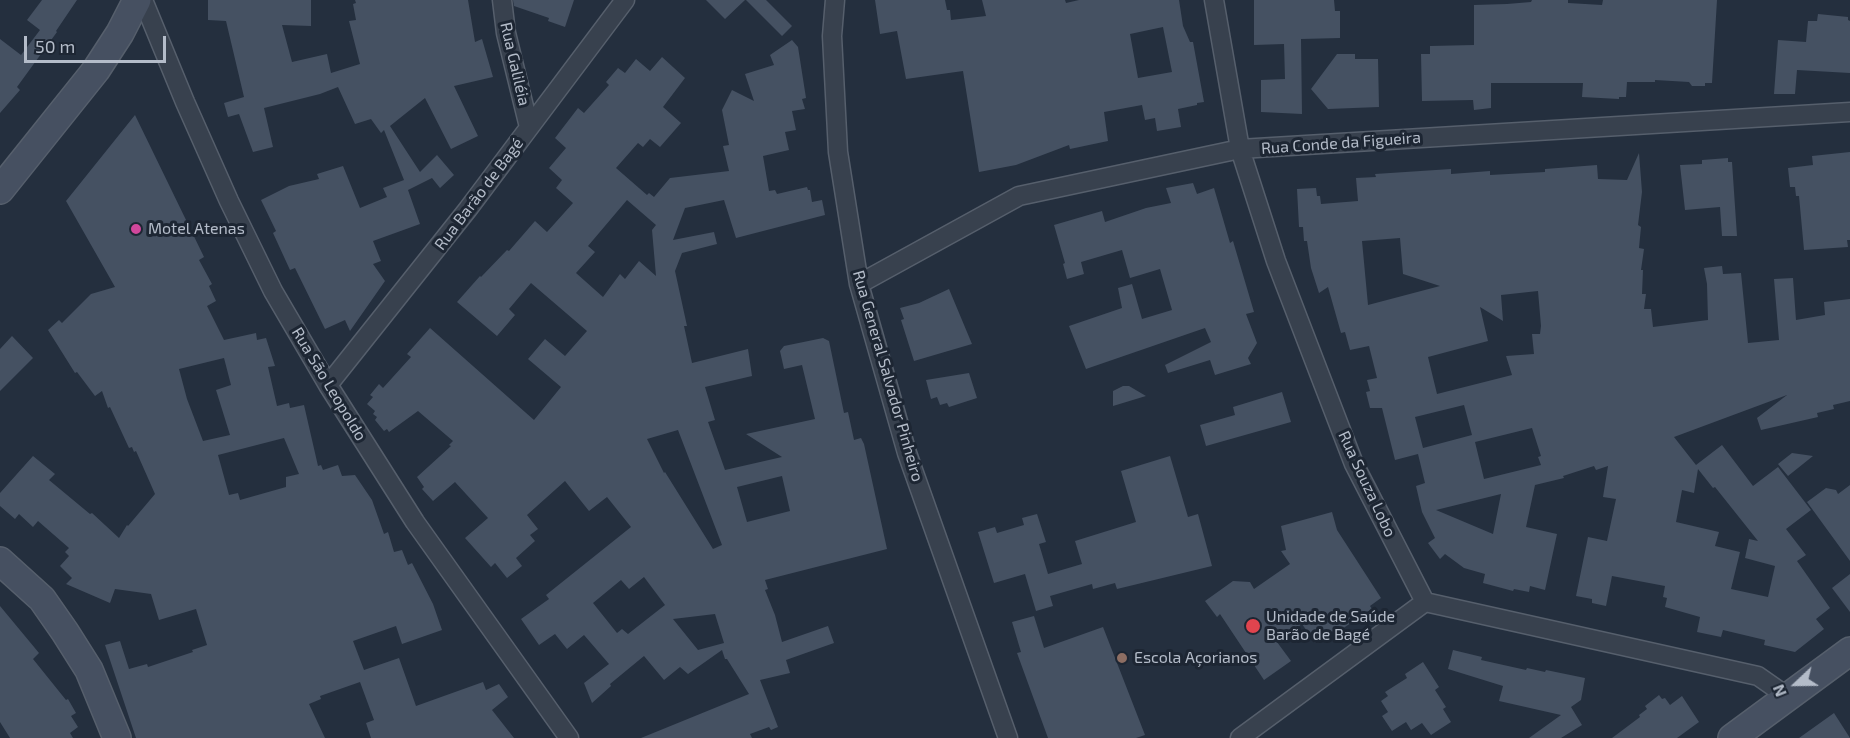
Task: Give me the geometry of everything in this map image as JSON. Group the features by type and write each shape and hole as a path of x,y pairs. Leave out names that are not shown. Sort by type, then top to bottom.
{"street":[{"path":"0,190 96,70 120,33 136,0"},
{"name":"Rua São Leopoldo","path":"143,0 229,201 273,291 328,385 415,522 568,738"},
{"name":"Rua Galiléia","path":"502,0 506,33 529,127"},
{"name":"Rua Barão de Bagé","path":"328,385 468,209 625,0"},
{"name":"Rua General Salvador Pinheiro","path":"835,0 832,36 838,152 859,284 907,453 1008,738"},
{"name":"Rua Souza Lobo","path":"1214,0 1240,149 1276,261 1354,464 1425,602"},
{"name":"Rua Conde da Figueira","path":"859,284 1019,196 1240,149 1850,112"},
{"path":"0,174 49,128"},
{"path":"0,561 42,599 65,632 89,670 117,738"},
{"path":"1240,738 1425,602 1758,676 1788,697"},
{"path":"1732,738 1850,651"}],"building":[{"path":"42,0 77,0 17,87 20,90 0,113 0,39 21,55 40,30 27,20"},
{"path":"208,0 311,0 311,26 282,25 292,62 327,54 331,73 360,64 349,21 356,20 353,4 356,3 355,0 468,0 475,42 482,39 493,77 454,86 478,136 451,149 425,98 390,126 420,172 437,155 454,175 440,188 432,178 408,190 420,224 373,241 381,261 373,264 385,281 350,331 345,320 325,329 295,268 290,270 273,233 276,231 261,200 289,186 319,179 317,174 343,166 360,208 387,197 383,188 404,180 384,130 381,133 371,119 355,124 338,87 320,94 264,108 273,147 253,152 239,114 228,117 224,103 244,97 226,21 208,20"},
{"path":"513,0 574,0 565,27 548,21 549,18 514,6"},
{"path":"706,0 745,0 725,19"},
{"path":"746,0 766,0 792,26 782,36"},
{"path":"875,0 945,0 947,10 950,10 951,20 986,16 982,0 1065,0 1066,3 1079,0 1179,0 1183,26 1190,42 1193,42 1204,102 1178,109 1181,127 1157,131 1155,118 1145,120 1142,105 1104,112 1108,141 1070,149 1069,145 1016,165 979,172 963,71 906,79 897,31 880,34","holes":["1163,27 1172,72 1138,78 1130,34"]},
{"path":"1254,0 1334,0 1335,11 1340,11 1340,38 1301,39 1302,114 1261,112 1261,80 1285,79 1284,44 1254,45"},
{"path":"1532,0 1568,0 1568,3 1602,5 1603,0 1717,0 1712,83 1705,83 1705,86 1692,86 1689,82 1655,80 1655,82 1627,82 1626,97 1619,97 1619,99 1582,97 1583,83 1491,83 1491,108 1474,110 1473,100 1422,101 1421,54 1430,54 1430,46 1474,45 1474,5 1531,2"},
{"path":"1818,14 1848,17 1850,21 1850,73 1797,70 1795,94 1774,94 1778,40 1806,42 1808,21 1817,21"},
{"path":"792,40 798,47 806,98 802,99 805,109 792,111 796,130 785,132 789,150 763,156 769,191 775,190 777,194 807,187 810,190 812,202 822,200 825,215 736,238 724,200 685,208 673,240 714,232 717,244 682,253 675,271 687,326 684,326 692,363 748,349 752,376 705,387 715,420 708,422 725,470 782,457 746,434 815,419 802,365 784,369 780,351 784,346 823,338 829,341 844,413 848,412 854,440 861,438 864,444 887,549 765,580 768,589 765,590 782,642 828,626 834,643 786,660 790,673 760,680 778,727 771,730 769,727 750,734 752,738 641,738 749,694 725,659 722,650 688,674 680,667 664,680 644,656 610,684 611,686 592,703 584,683 609,664 584,635 567,649 555,634 539,645 521,619 549,599 546,595 631,527 607,497 589,511 565,481 527,515 538,529 530,535 535,541 516,558 522,566 507,578 495,563 491,567 465,538 488,518 455,482 433,501 422,489 424,487 417,477 451,446 449,445 453,441 418,411 389,432 387,429 384,431 375,420 377,417 373,414 375,411 367,404 373,397 370,395 379,384 383,388 411,357 407,354 430,328 534,420 561,387 528,359 545,339 565,356 587,331 531,283 509,309 515,315 497,336 457,302 480,276 507,250 509,251 535,221 547,232 573,203 556,188 562,180 549,168 566,148 555,138 578,108 584,113 609,85 606,82 618,68 625,73 636,59 650,71 662,57 685,78 663,107 681,123 660,147 650,139 643,147 638,143 616,168 647,195 649,193 654,197 670,178 729,171 723,146 729,145 722,110 732,90 754,101 745,74 774,65 770,55","holes":["627,200 656,225 652,230 656,276 639,261 625,279 620,274 603,297 576,273 595,252 588,246","678,430 722,545 713,549 664,473 647,439","782,476 790,511 747,522 737,487","644,577 665,605 628,634 622,629 617,633 593,603 621,580 629,589","715,614 724,643 698,650 673,619"]},
{"path":"1337,54 1355,54 1355,59 1378,59 1379,107 1328,109 1311,89"},
{"path":"135,115 204,257 199,260 212,284 209,286 216,301 207,306 224,340 256,333 257,340 266,338 275,366 268,367 277,406 289,403 290,408 304,405 318,466 321,465 323,470 338,465 342,476 355,475 372,500 384,534 388,532 394,552 402,550 408,565 412,563 433,604 442,630 402,644 396,626 353,641 364,670 399,658 416,706 483,682 486,690 499,684 508,697 492,710 514,738 371,738 366,723 374,720 360,682 320,696 321,699 309,704 325,738 136,738 105,645 120,641 129,669 147,664 148,667 193,652 192,650 207,645 196,609 159,620 151,594 115,589 110,603 66,584 72,578 60,566 69,556 65,552 69,548 38,521 33,527 19,514 15,519 0,506 0,493 33,456 55,474 49,480 90,514 92,513 119,538 127,525 155,494 136,451 134,452 132,447 129,448 110,407 108,408 102,391 95,396 77,372 75,373 48,330 59,320 62,323 91,294 115,287 66,201","holes":["224,358 231,385 216,390 230,435 203,441 187,399 179,369","284,438 299,474 286,477 286,487 240,500 238,493 229,495 218,455"]},
{"path":"1850,152 1850,240 1847,240 1848,247 1804,250 1799,196 1796,196 1795,187 1790,187 1788,168 1813,165 1812,156"},
{"path":"1639,153 1642,192 1638,225 1641,227 1639,248 1644,249 1641,270 1643,270 1642,294 1646,294 1644,309 1651,309 1653,327 1708,320 1704,268 1722,266 1723,274 1741,273 1748,343 1779,340 1774,279 1793,278 1796,320 1825,315 1824,302 1850,299 1850,401 1833,405 1834,409 1817,413 1818,417 1761,430 1757,418 1787,395 1674,437 1696,465 1722,445 1753,486 1778,467 1811,510 1786,529 1806,555 1797,561 1830,608 1816,619 1824,629 1795,652 1764,645 1765,640 1723,630 1721,637 1697,632 1700,617 1665,607 1667,598 1663,597 1665,586 1612,576 1606,606 1592,603 1592,599 1576,596 1588,537 1607,541 1616,499 1603,497 1608,466 1596,470 1594,466 1563,476 1564,478 1535,485 1526,527 1557,534 1545,590 1530,586 1529,592 1514,589 1513,591 1483,583 1485,574 1464,568 1445,554 1440,559 1428,543 1435,538 1422,512 1416,486 1425,483 1418,454 1395,460 1382,408 1370,408 1366,392 1370,391 1367,380 1377,378 1369,346 1350,350 1345,332 1341,333 1328,287 1319,293 1311,268 1307,241 1304,241 1303,227 1299,227 1297,189 1316,188 1321,204 1358,201 1356,178 1376,177 1375,174 1451,169 1451,174 1490,171 1490,175 1545,172 1545,169 1597,165 1598,179 1627,180","holes":["1400,238 1403,274 1440,286 1368,305 1362,241","1538,291 1541,326 1540,334 1532,334 1534,354 1506,356 1512,375 1437,394 1428,357 1488,341 1480,307 1503,321 1501,295","1464,405 1472,435 1423,448 1415,417","1532,428 1541,456 1538,457 1541,465 1484,479 1475,442","1698,469 1713,488 1715,487 1758,541 1749,539 1745,558 1775,566 1768,597 1731,589 1740,552 1715,546 1719,532 1676,522 1682,490 1694,493","1501,494 1493,534 1436,510"]},
{"path":"1728,158 1728,162 1732,162 1737,236 1722,236 1720,207 1685,210 1680,165 1702,164 1702,160"},
{"path":"1193,183 1197,194 1214,188 1230,243 1233,241 1254,312 1246,314 1257,343 1248,358 1251,364 1215,375 1210,360 1168,373 1165,365 1211,342 1205,328 1086,369 1069,326 1122,308 1118,288 1132,284 1142,319 1172,310 1160,269 1130,278 1122,250 1081,262 1084,274 1067,279 1063,264 1065,263 1054,225 1102,211 1105,222 1146,208 1171,203 1166,188"},
{"path":"949,289 972,344 914,361 901,320 904,319 900,308 919,303"},
{"path":"12,336 33,358 0,391 0,349"},
{"path":"969,373 977,398 949,407 947,403 940,405 937,397 931,399 926,380"},
{"path":"1129,386 1146,396 1113,406 1113,391"},
{"path":"1282,392 1291,422 1206,446 1200,425 1235,415 1233,407"},
{"path":"1792,453 1813,456 1788,476 1778,464"},
{"path":"1170,456 1188,517 1198,514 1212,566 1117,589 1115,583 1093,589 1092,584 1050,596 1053,606 1036,611 1025,574 994,583 978,532 995,527 997,533 1024,525 1022,518 1037,514 1046,542 1039,544 1048,574 1082,564 1075,541 1136,522 1121,471"},
{"path":"1850,485 1850,561 1807,502 1826,488 1836,490 1838,494"},
{"path":"1332,512 1337,530 1381,598 1370,606 1372,609 1339,631 1338,628 1315,643 1302,624 1277,642 1291,661 1264,680 1220,614 1217,617 1205,601 1233,581 1250,582 1254,589 1290,564 1281,551 1286,550 1281,526"},
{"path":"1850,574 1850,612 1832,588"},
{"path":"0,606 39,653 33,659 66,700 68,699 76,713 71,716 78,727 70,733 73,738 10,738 0,722"},
{"path":"1034,616 1044,648 1103,627 1145,735 1136,738 1048,738 1017,653 1021,652 1012,622"},
{"path":"1453,650 1482,657 1481,660 1526,670 1527,668 1545,672 1546,670 1585,678 1581,700 1571,707 1582,725 1561,738 1529,738 1561,715 1499,701 1503,686 1448,669"},
{"path":"1423,662 1439,687 1435,690 1446,707 1443,709 1451,722 1431,735 1422,723 1411,730 1406,722 1392,731 1382,716 1388,712 1381,701 1388,696 1385,692 1407,678 1405,674"},
{"path":"1659,695 1662,699 1665,698 1670,705 1682,696 1699,722 1677,738 1612,738 1640,717 1639,715 1647,709 1645,706"},
{"path":"1834,713 1850,738 1799,738"}],"place":[{"name":"Motel Atenas","path":"136,229"},
{"name":"Unidade de Saúde Barão de Bagé","path":"1253,626"},
{"name":"Escola Açorianos","path":"1122,658"}]}
